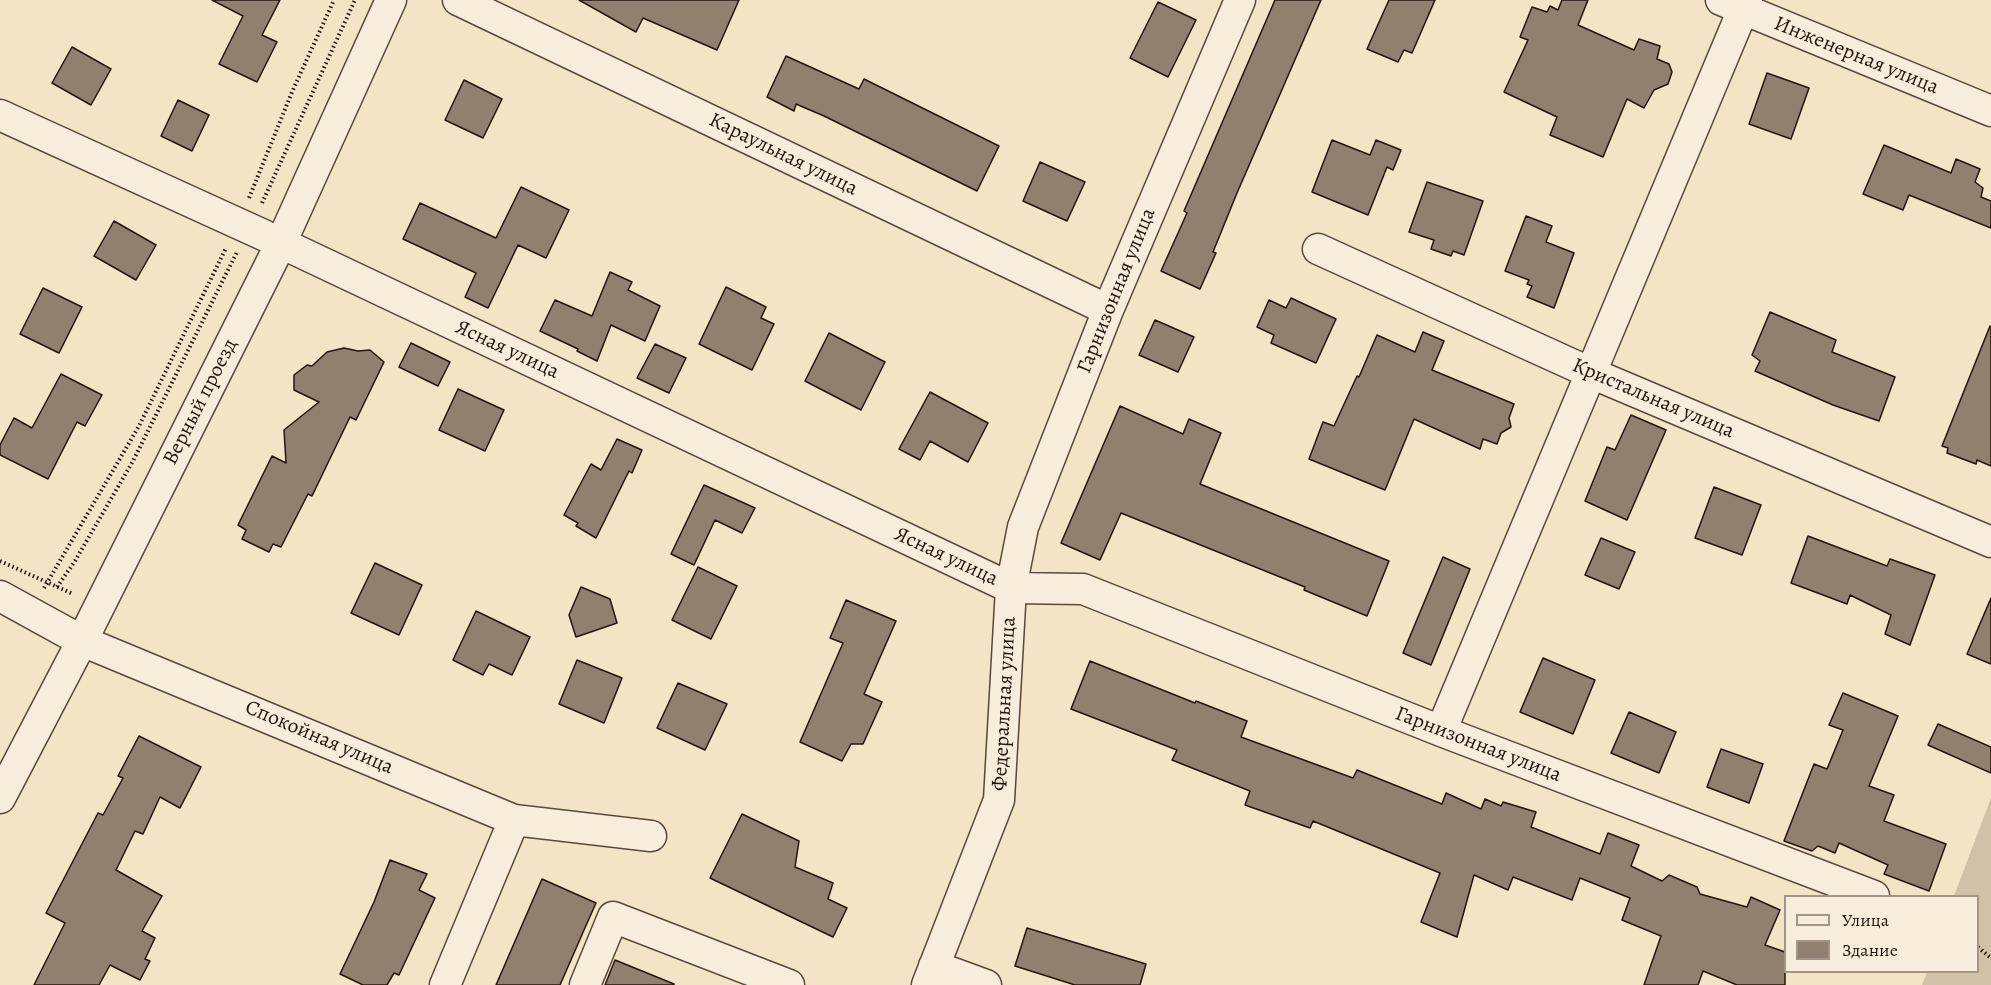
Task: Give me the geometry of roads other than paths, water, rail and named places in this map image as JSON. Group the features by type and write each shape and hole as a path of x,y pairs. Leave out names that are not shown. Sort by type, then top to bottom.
{"street":[{"name":"Верный проезд","path":"0,798 82,641 281,243 391,0"},
{"name":"Караульная улица","path":"458,0 1108,310"},
{"name":"Гарнизонная улица","path":"1011,588 1023,527 1108,310 1240,0"},
{"name":"Инженерная улица","path":"1737,3 1991,111"},
{"path":"1441,731 1591,373 1737,3"},
{"name":"Ясная улица","path":"0,115 281,243 1011,588"},
{"name":"Кристальная улица","path":"1318,249 1591,373 1991,542"},
{"name":"Федеральная улица","path":"930,975 999,800 1011,588 1083,589"},
{"name":"Гарнизонная улица","path":"1083,589 1441,731 1869,895"},
{"name":"Спокойная улица","path":"0,596 82,641 514,820 651,836"},
{"path":"445,985 514,820"},
{"path":"585,985 613,917 789,985"},
{"path":"930,975 986,985"}]}
